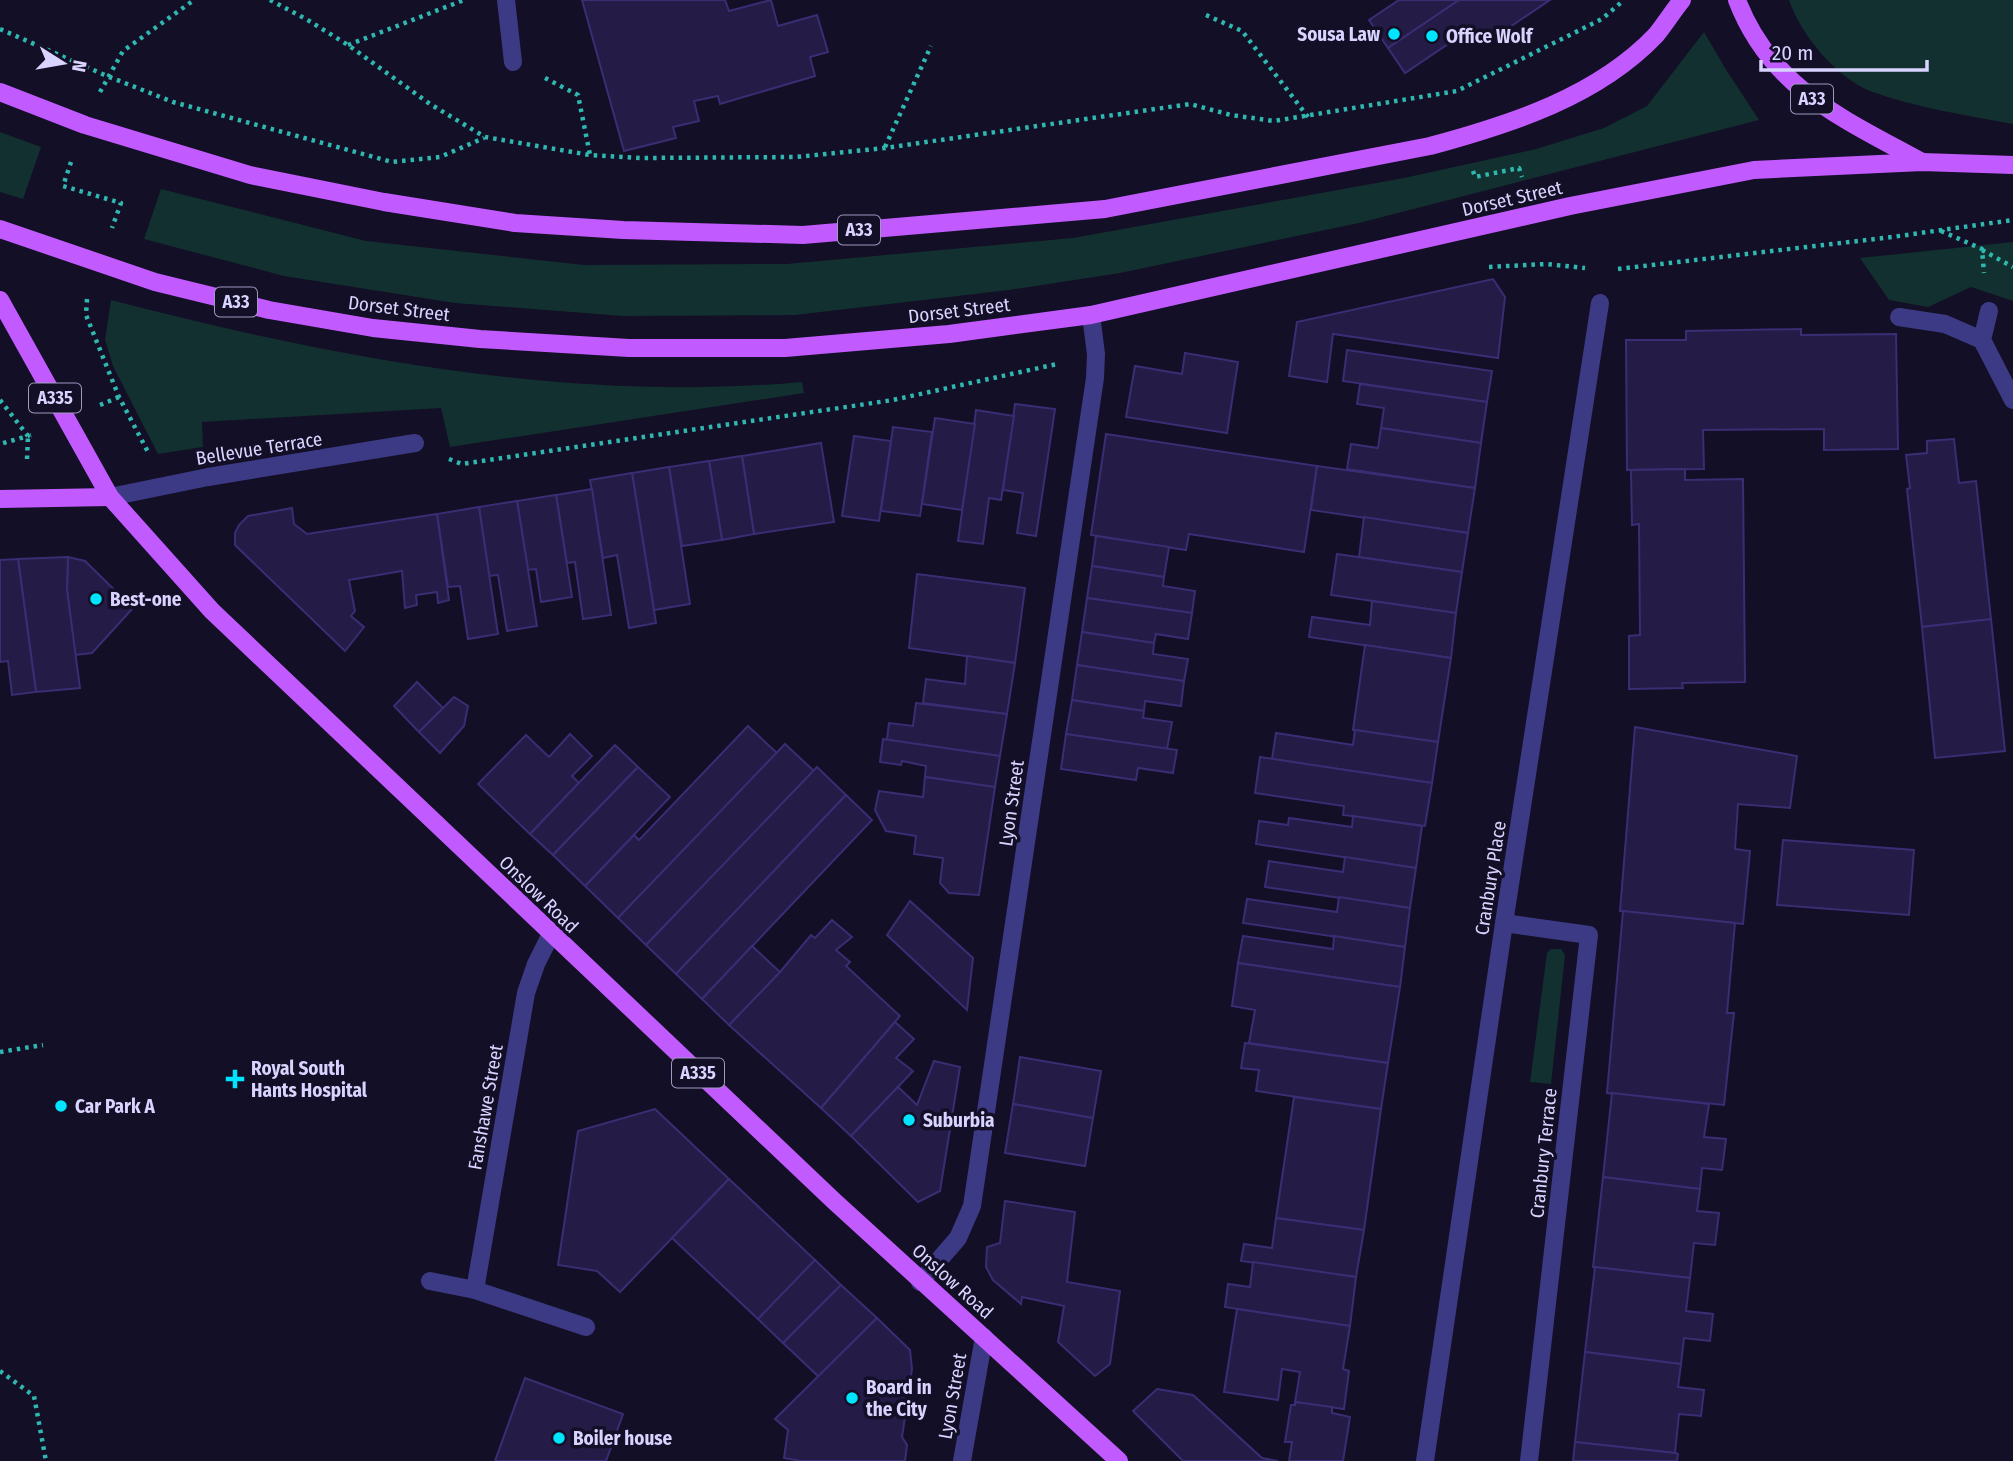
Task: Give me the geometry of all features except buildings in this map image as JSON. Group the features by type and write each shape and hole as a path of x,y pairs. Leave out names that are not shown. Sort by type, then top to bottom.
{"main road":[{"name":"A33","path":"0,92 85,125 250,175 384,202 515,223 803,235 1105,209 1394,154 1467,136 1570,98 1582,91 1615,70 1656,34 1682,0"},
{"name":"A33","path":"1737,0 1744,20 1775,67 1822,107 1922,162 2013,165"},
{"name":"Dorset Street","path":"0,229 155,282 269,310 373,328 480,339 629,348 785,348 949,334 1091,314 1646,190 1754,170 1922,162"},
{"name":"Onslow Road","path":"0,300 110,497 212,611 920,1282 1119,1461"},
{"path":"0,499 110,497"}],"street":[{"path":"506,0 513,62"},
{"name":"Cranbury Place","path":"1425,1461 1504,923 1600,303"},
{"path":"1982,340 1989,311"},
{"name":"Lyon Street","path":"920,1282 958,1238 972,1206 1095,378 1096,354 1091,314"},
{"path":"1899,317 1945,324 1982,340 2013,400"},
{"name":"Bellevue Terrace","path":"110,497 208,477 415,443"},
{"name":"Cranbury Terrace","path":"1504,923 1589,935 1529,1461"},
{"name":"Fanshawe Street","path":"475,1290 526,993 536,964 551,934"},
{"path":"430,1281 475,1290 586,1326"},
{"name":"Lyon Street","path":"962,1461 984,1337"}],"path":[{"path":"107,76 123,51 194,0"},
{"path":"270,0 348,45 430,104 485,138 590,155 641,158 796,157 885,148 1190,104 1231,115 1274,121 1308,117 1457,91 1602,19 1624,0"},
{"path":"348,45 464,0"},
{"path":"1206,15 1242,31 1308,117"},
{"path":"0,29 173,102 392,162 440,157 485,138"},
{"path":"885,148 931,46"},
{"path":"513,62 578,95 590,155"},
{"path":"1457,91 1475,177 1520,168 1546,264 1594,269"},
{"path":"71,161 63,186 121,203 110,233"},
{"path":"1605,271 2013,220"},
{"path":"1940,230 2013,267"},
{"path":"1982,250 1989,311"},
{"path":"88,295 86,316 119,397 146,450"},
{"path":"461,464 893,400 1060,363"},
{"path":"104,404 119,397"},
{"path":"0,400 28,436 0,443"},
{"path":"0,1052 43,1045"},
{"path":"0,1371 34,1396 46,1461"}],"green space":[{"path":"1789,0 2013,0 2013,124 1905,102 1857,84 1832,65 1810,40"},
{"path":"1704,32 1759,120 1359,223 1120,273 1009,290 795,315 623,316 455,303 284,276 144,239 161,189 366,241 584,265 787,264 1073,238 1404,178 1536,149 1604,128 1647,106"},
{"path":"0,132 41,147 23,199 0,192"},
{"path":"2013,242 2013,301 1971,287 1928,307 1889,300 1860,258"},
{"path":"111,300 281,340 453,371 540,381 628,386 715,387 802,382 804,393 450,447 441,408 202,422 203,447 158,454 113,366 105,340"},
{"path":"1551,949 1561,949 1565,955 1551,1084 1530,1082 1547,953"}],"place":[{"name":"Sousa Law","path":"1394,34"},
{"name":"Office Wolf","path":"1432,36"},
{"name":"Best-one","path":"96,599"},
{"name":"Royal South Hants Hospital","path":"235,1079"},
{"name":"Car Park A","path":"61,1106"},
{"name":"Suburbia","path":"909,1120"},
{"name":"Board in the City","path":"852,1398"},
{"name":"Boiler house","path":"559,1438"}]}
